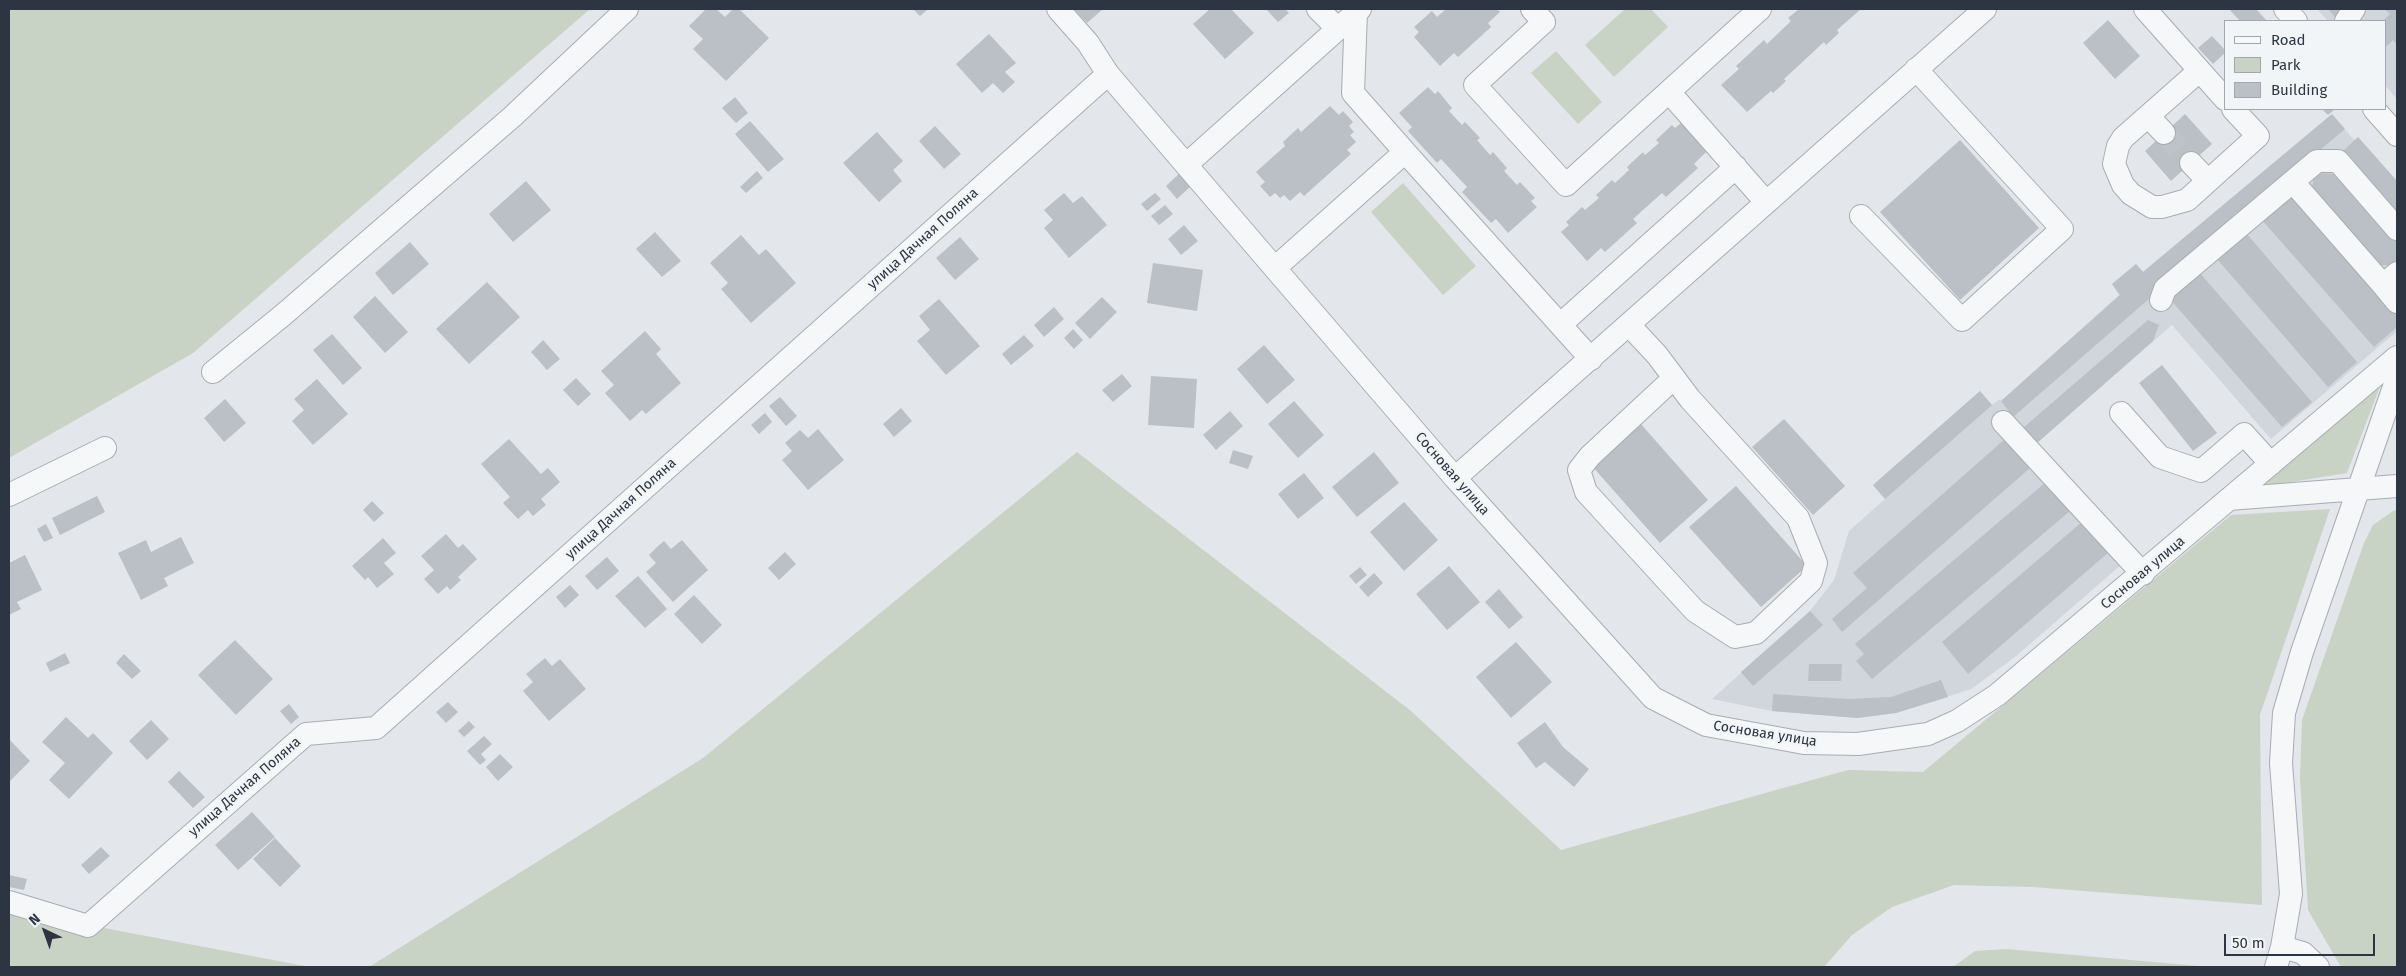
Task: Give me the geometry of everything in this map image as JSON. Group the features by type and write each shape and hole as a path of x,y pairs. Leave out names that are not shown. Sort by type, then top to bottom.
{"street":[{"path":"213,372 283,315 512,117 627,9"},
{"path":"1058,9 1088,42 1108,74 1187,164 1358,10"},
{"path":"1318,9 1338,28"},
{"path":"1532,9 1544,22 1475,85 1566,185 1760,9"},
{"path":"1455,478 1985,9"},
{"path":"2145,9 2224,98"},
{"path":"2285,9 2295,20"},
{"path":"2347,20 2354,9"},
{"path":"1358,10 1353,93 1591,359"},
{"path":"1861,216 1962,320 2062,229 1916,69"},
{"path":"2199,70 2123,138 2114,155 2114,164 2118,176 2131,194 2147,204 2162,207 2187,200 2258,136 2234,110"},
{"name":"улица Дачная Поляна","path":"9,902 88,926 306,734 376,728 1108,74"},
{"path":"1669,92 1766,202"},
{"path":"2148,116 2164,133"},
{"path":"1276,267 1405,152"},
{"path":"2161,300 2165,289 2317,161 2338,161 2397,229"},
{"path":"2191,163 2208,182"},
{"name":"Сосновая улица","path":"1187,164 1455,478 1653,698 1706,725 1804,744 1858,744 1928,734 1957,721 1997,695 2143,574 2397,357"},
{"path":"1561,324 1736,167"},
{"path":"2293,182 2393,287"},
{"path":"1628,325 1656,355 1674,378 1690,399 1798,518 1816,563 1811,581 1756,633 1735,637 1695,611 1586,492 1580,470 1590,456 1674,378"},
{"path":"2318,967 2303,952 2279,957 2290,894 2280,763 2284,713 2302,652 2397,378"},
{"path":"2121,413 2160,457 2201,471 2244,434 2270,464"},
{"path":"2003,422 2143,574"},
{"path":"9,495 105,448"},
{"path":"2229,499 2397,486"}],"shaded area":[{"path":"2317,9 2397,9 2397,99 2386,86 2386,20 2327,20"},
{"path":"2332,114 2354,140 2358,137 2397,181 2397,331 2271,439 2172,325 2037,443 2122,564 2015,657 1971,689 1896,713 1857,718 1772,711 1712,699 1810,611 1834,580 1849,531 1885,499 1873,485 1980,391 1992,405 2000,399 2001,401 2119,295 2112,284 2136,264 2143,272"}],"green space":[{"path":"9,9 590,9 193,353 9,458"},
{"path":"1625,9 1651,9 1668,27 1614,77 1585,45"},
{"path":"1556,51 1602,102 1578,124 1531,73"},
{"path":"1403,183 1476,266 1443,295 1371,212"},
{"path":"2382,381 2347,473 2253,488"},
{"path":"1077,452 1411,711 1561,850 1848,770 1923,772 2231,515 2330,509 2260,715 2262,905 2033,887 1954,885 1892,907 1852,935 1824,967 369,967 703,758"},
{"path":"2397,510 2397,967 2341,967 2308,910 2300,778 2302,720 2364,543 2373,525"},
{"path":"9,910 310,967 9,967"},
{"path":"2006,949 2210,967 1953,967 1975,951"}],"building":[{"path":"706,9 716,9 725,17 733,9 739,9 769,38 726,81 693,49 703,39 689,26"},
{"path":"913,9 928,9 920,16"},
{"path":"1074,9 1103,9 1087,23"},
{"path":"1210,9 1231,9 1254,33 1225,59 1193,24"},
{"path":"1266,9 1285,9 1289,13 1278,22"},
{"path":"1446,9 1497,9 1500,12 1488,23 1491,27 1458,57 1454,53 1440,66 1414,37 1419,32 1414,27 1432,11 1437,17"},
{"path":"1799,9 1861,9 1837,30 1839,33 1826,45 1824,42 1784,79 1786,81 1773,93 1771,91 1747,112 1721,85 1739,69 1736,66 1764,40 1767,44 1791,21 1788,18"},
{"path":"2229,9 2256,9 2266,20 2239,20"},
{"path":"2328,9 2344,9 2335,17"},
{"path":"2384,9 2397,9 2397,45 2393,40 2387,46 2386,20 2384,20 2390,14"},
{"path":"2108,20 2140,56 2115,79 2083,43"},
{"path":"989,34 1016,63 1005,72 1015,82 1003,93 993,83 982,93 956,64"},
{"path":"2212,36 2224,49 2224,54 2213,64 2198,48"},
{"path":"1428,87 1435,94 1438,91 1452,108 1449,111 1462,125 1465,122 1480,138 1477,140 1490,155 1493,152 1507,168 1504,171 1517,185 1520,182 1535,198 1531,201 1537,207 1508,233 1496,219 1491,223 1462,192 1467,187 1441,159 1437,163 1408,131 1412,127 1399,113"},
{"path":"735,97 748,113 736,123 722,108"},
{"path":"1330,106 1339,115 1343,111 1353,122 1349,126 1354,132 1350,135 1356,142 1347,150 1351,154 1304,196 1300,192 1290,201 1284,195 1280,198 1275,193 1270,197 1260,186 1265,182 1256,172 1285,146 1283,142 1298,128 1301,132"},
{"path":"2323,110 2334,110 2328,115"},
{"path":"2185,114 2212,144 2171,181 2145,151"},
{"path":"2332,114 2345,129 2155,287 2158,291 2013,417 2001,401 2120,295 2112,284 2136,264 2143,272"},
{"path":"750,121 784,159 768,172 735,134"},
{"path":"1681,123 1707,151 1694,164 1698,168 1666,197 1662,193 1633,219 1637,223 1605,252 1601,248 1587,261 1561,232 1569,225 1566,222 1582,207 1585,210 1599,198 1596,195 1612,180 1615,183 1629,170 1627,167 1643,152 1645,155 1659,143 1656,140 1672,125 1675,128"},
{"path":"935,126 961,154 944,169 919,141"},
{"path":"877,132 903,161 893,170 902,181 879,202 843,163"},
{"path":"2358,137 2397,181 2397,214 2342,152"},
{"path":"1960,140 2039,228 1960,300 1880,212"},
{"path":"757,171 763,178 746,193 740,187"},
{"path":"1181,172 1193,184 1177,199 1166,186"},
{"path":"2314,173 2337,174 2396,240 2396,265 2377,265 2312,191"},
{"path":"526,181 551,210 513,242 489,214"},
{"path":"1064,193 1073,203 1082,196 1107,225 1069,258 1044,228 1053,220 1044,210"},
{"path":"1155,193 1161,199 1147,211 1141,204"},
{"path":"2291,195 2397,314 2397,327 2374,347 2262,220"},
{"path":"1165,205 1173,214 1159,225 1151,216"},
{"path":"1184,225 1198,241 1181,255 1168,239"},
{"path":"655,232 681,261 662,277 636,249"},
{"path":"2246,233 2357,362 2328,387 2217,259"},
{"path":"741,235 759,255 766,249 796,283 751,323 721,289 728,283 710,263"},
{"path":"960,237 979,259 955,280 936,258"},
{"path":"410,242 429,264 393,295 375,273"},
{"path":"1153,263 1203,270 1197,311 1147,303"},
{"path":"2199,272 2312,402 2282,427 2169,298"},
{"path":"487,282 520,317 469,364 436,329"},
{"path":"375,296 408,332 385,353 353,317"},
{"path":"1102,297 1117,312 1090,339 1075,323"},
{"path":"939,299 980,346 946,375 917,341 930,330 919,316"},
{"path":"1054,307 1064,319 1044,337 1034,325"},
{"path":"2148,320 2159,325 2153,341 2037,443 2023,428"},
{"path":"1073,329 1083,340 1074,349 1064,338"},
{"path":"645,331 661,349 656,354 681,383 646,414 642,410 630,421 605,393 614,385 601,371"},
{"path":"332,334 362,368 343,385 313,350"},
{"path":"1024,335 1034,346 1011,365 1002,354"},
{"path":"543,340 560,359 547,370 531,352"},
{"path":"1264,345 1295,380 1267,404 1237,369"},
{"path":"2162,365 2217,433 2193,451 2139,383"},
{"path":"1122,374 1132,386 1113,402 1102,390"},
{"path":"1151,376 1197,379 1194,428 1148,425"},
{"path":"576,378 591,394 578,406 563,390"},
{"path":"317,379 348,414 313,445 292,421 304,410 294,399"},
{"path":"1980,391 1992,405 1885,499 1873,485"},
{"path":"780,397 797,416 786,426 769,406"},
{"path":"225,399 246,423 224,442 204,418"},
{"path":"1294,401 1324,435 1298,458 1268,424"},
{"path":"901,408 912,421 894,437 883,424"},
{"path":"1230,411 1243,426 1216,450 1203,435"},
{"path":"765,413 772,422 759,434 751,425"},
{"path":"1784,419 1845,486 1813,515 1752,447"},
{"path":"1640,423 1708,500 1660,543 1592,466"},
{"path":"818,429 844,460 808,490 782,460 792,451 785,443 800,430 808,438"},
{"path":"509,439 541,474 548,468 560,482 541,499 546,505 533,516 528,510 518,519 503,503 510,497 481,464"},
{"path":"2005,439 2030,468 1842,632 1832,619 1867,588 1853,573"},
{"path":"1233,450 1253,456 1248,469 1229,463"},
{"path":"1374,452 1399,483 1357,517 1332,487"},
{"path":"1304,473 1324,498 1298,519 1278,494"},
{"path":"2046,482 2070,511 1872,679 1856,661 1864,654 1855,644"},
{"path":"1736,486 1807,566 1761,607 1689,527"},
{"path":"97,496 105,512 60,535 52,518"},
{"path":"372,501 384,513 374,522 363,510"},
{"path":"1404,502 1438,540 1404,571 1370,532"},
{"path":"2083,521 2109,552 1968,674 1942,642"},
{"path":"46,524 53,538 44,542 37,529"},
{"path":"446,534 458,548 463,544 477,559 458,577 461,580 450,590 447,586 438,594 424,579 434,570 421,556"},
{"path":"181,537 194,563 164,578 168,586 141,600 118,553 146,540 151,552"},
{"path":"383,538 396,553 384,563 394,574 377,588 368,577 365,580 352,566"},
{"path":"682,540 708,570 673,602 646,572 656,563 649,555 657,547 664,541 671,549"},
{"path":"785,552 796,564 779,580 768,568"},
{"path":"25,555 42,590 17,602 21,609 9,615 9,563"},
{"path":"607,557 619,571 597,590 585,576"},
{"path":"1449,566 1480,602 1447,630 1416,594"},
{"path":"1360,567 1367,575 1356,584 1349,576"},
{"path":"1374,573 1383,583 1368,597 1359,587"},
{"path":"638,576 667,609 645,628 615,596"},
{"path":"570,585 579,595 565,608 556,597"},
{"path":"1499,589 1523,617 1509,629 1485,602"},
{"path":"694,595 722,625 702,644 674,614"},
{"path":"1810,611 1823,625 1753,686 1741,672"},
{"path":"235,640 273,679 236,715 198,675"},
{"path":"1516,642 1552,682 1511,718 1476,677"},
{"path":"65,653 70,663 50,672 46,663"},
{"path":"124,654 141,671 132,679 116,663"},
{"path":"545,658 552,666 560,659 586,689 549,721 523,691 533,682 526,674"},
{"path":"1809,664 1842,664 1841,681 1808,681"},
{"path":"1941,680 1948,697 1896,713 1857,718 1772,711 1773,694 1848,699 1891,697"},
{"path":"448,702 458,712 446,723 436,712"},
{"path":"289,704 299,717 291,724 280,711"},
{"path":"66,717 88,738 93,733 113,753 69,799 49,780 65,763 42,742"},
{"path":"151,720 169,739 147,760 129,741"},
{"path":"469,721 475,727 464,737 458,731"},
{"path":"1545,722 1563,747 1589,769 1574,787 1545,762 1536,768 1517,743"},
{"path":"484,736 492,744 481,754 486,760 480,765 467,751"},
{"path":"9,739 30,761 9,782"},
{"path":"500,754 513,767 498,781 486,767"},
{"path":"179,771 205,797 193,808 168,782"},
{"path":"252,812 275,837 238,870 215,845"},
{"path":"275,838 301,866 280,887 253,859"},
{"path":"101,847 110,856 89,874 81,865"},
{"path":"9,875 27,879 24,890 9,887"}],"tunnel":[{"path":"2164,133 2191,163"}]}
